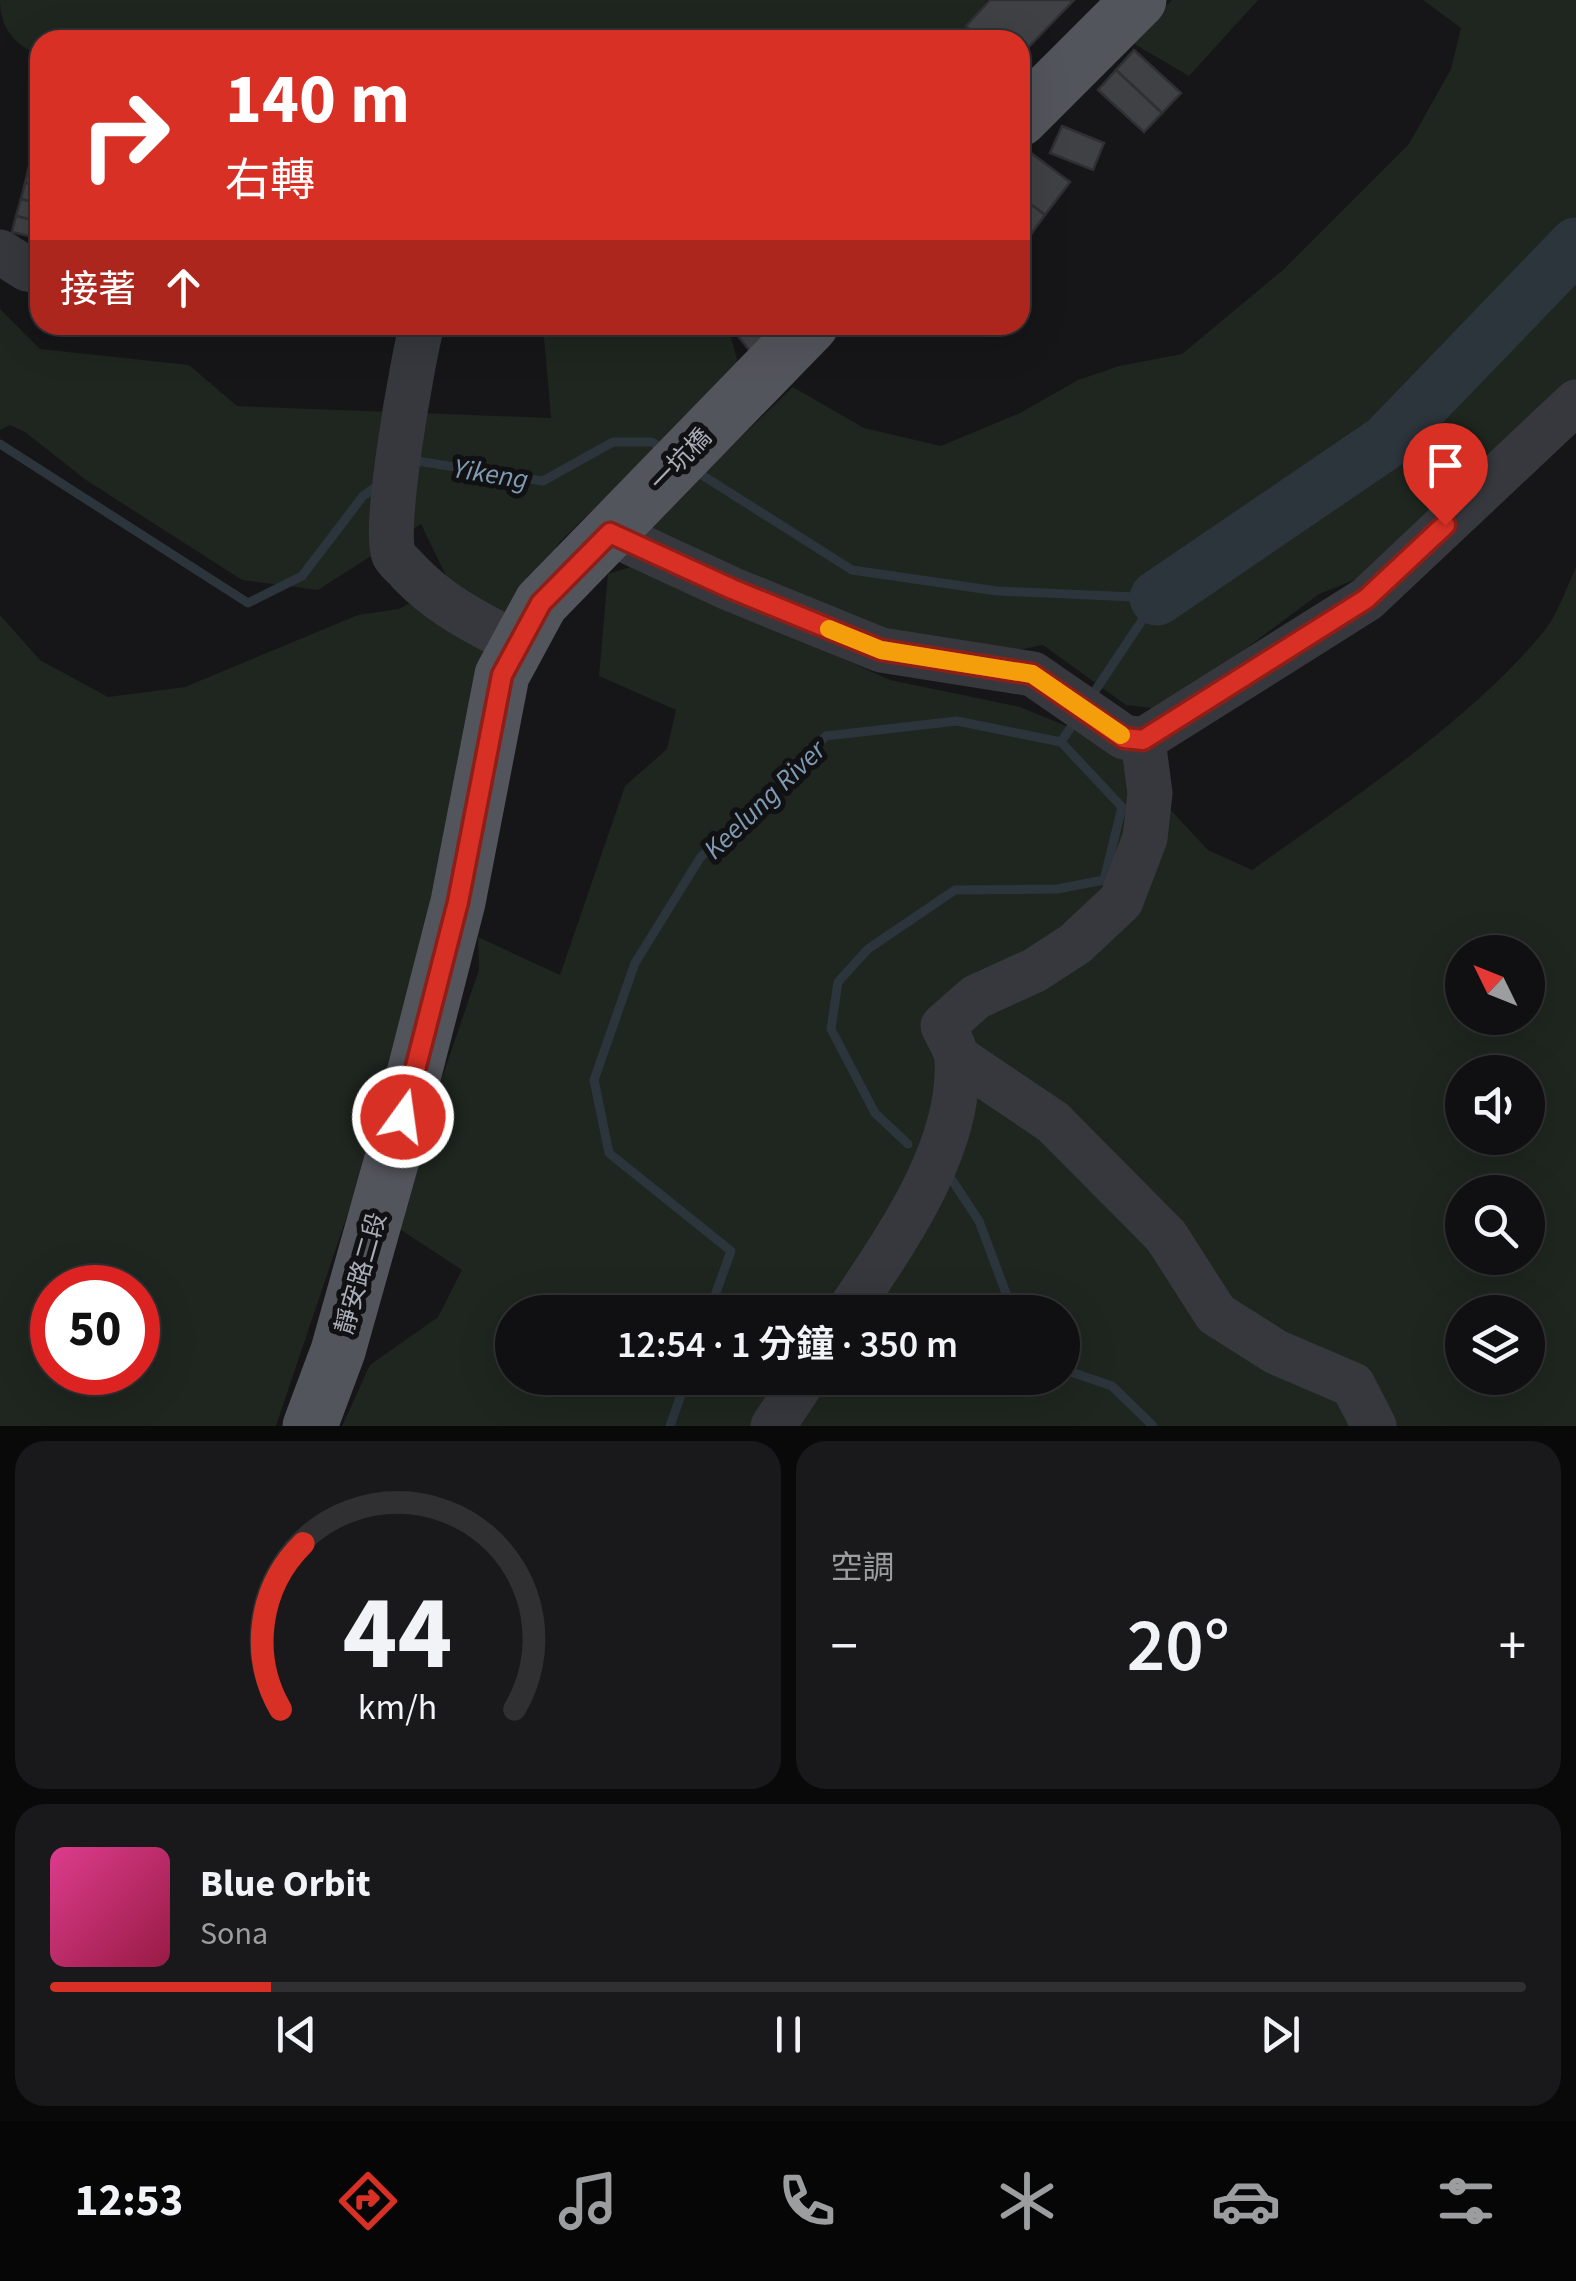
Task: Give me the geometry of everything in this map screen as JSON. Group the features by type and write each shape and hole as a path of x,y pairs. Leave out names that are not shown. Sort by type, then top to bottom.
{"main road":[{"path":"1030,109 1139,0"},
{"name":"一坑橋","path":"619,524 801,335"},
{"name":"靜安路二段","path":"310,1426 338,1351 458,902 502,675 541,603 619,524"}],"street":[{"path":"0,252 30,269"},
{"path":"419,335 389,528 394,554 435,597 472,622 518,645"},
{"path":"1134,739 1366,599 1576,402"},
{"path":"619,524 732,589 881,650 1032,674 1134,739 1150,793 1146,838 1121,901 1076,944 1034,970 976,997 943,1026 958,1058 1052,1122 1166,1236 1216,1314 1276,1352 1353,1386 1374,1426"},
{"path":"859,1295 914,1211 952,1117 958,1058"},
{"path":"773,1426 794,1395"}],"shaded area":[{"path":"0,0 987,0 970,22 972,30 30,30 30,50 10,34"},
{"path":"1172,0 1258,0 1189,76 1131,42"},
{"path":"1423,0 1576,0 1576,387 1367,575 1319,594 1159,709 1126,705 1043,645 1009,652 885,641 646,528 793,387 864,428 941,446 1020,413 1078,380 1119,366 1182,354 1284,269 1409,144 1451,69 1461,28"},
{"path":"0,309 40,349 189,365 237,406 551,418 544,335 730,335 739,367 559,543 483,666 384,1106 276,1426 0,1426 0,615 40,660 108,697 185,687 358,615 399,609 449,582 421,524 318,590 242,580 86,480 25,432 10,425 0,430"},
{"path":"637,565 890,680 1020,707 1108,743 1208,850 1252,870 1406,759 1481,696 1545,630 1576,568 1576,1426 342,1426 370,1365 438,1317 462,1270 395,1226 479,970 478,937 560,975 625,786 667,749 676,710 599,676 608,574"}],"building":[{"path":"990,0 1074,0 1030,46 1030,30 970,30 966,26"},
{"path":"1134,50 1181,93 1162,113 1116,70"},
{"path":"1116,70 1162,113 1144,132 1098,90"},
{"path":"1062,126 1104,143 1093,170 1050,153"},
{"path":"1030,152 1070,182 1045,215 1030,204"},
{"path":"25,183 30,184 30,201 21,199"},
{"path":"21,199 30,201 30,220 16,216"},
{"path":"1030,204 1045,215 1030,236"},
{"path":"16,216 30,220 30,236 12,232"},
{"path":"737,335 767,335 750,351"}],"waterway":[{"name":"Keelung River","path":"1157,598 1386,442 1576,245"},
{"name":"Yikeng","path":"410,465 417,461 543,481 613,442 652,442 664,450"},
{"name":"Yikeng","path":"0,444 248,603 302,576 363,496 380,484"},
{"name":"Yikeng","path":"694,470 852,570 997,591 1157,598"},
{"name":"Keelung River","path":"1089,700 1157,598"},
{"name":"Keelung River","path":"715,1295 731,1251 609,1153 594,1080 635,963 700,858 826,736 957,721 1061,742 1075,721"},
{"path":"908,1144 875,1113 831,1029 838,982 868,949 955,890 1057,889 1104,880 1122,807 1061,742"},
{"path":"952,1180 979,1221 1007,1295"},
{"path":"1080,1375 1112,1386 1153,1426"},
{"name":"Keelung River","path":"670,1426 681,1395"}],"slow traffic":[{"path":"829,629 881,650 1032,674 1121,735"}],"route":[{"path":"403,1117 458,902 502,675 541,603 610,533 732,589 881,650 1032,674 1124,738 1143,740 1366,599 1445,525"}]}
